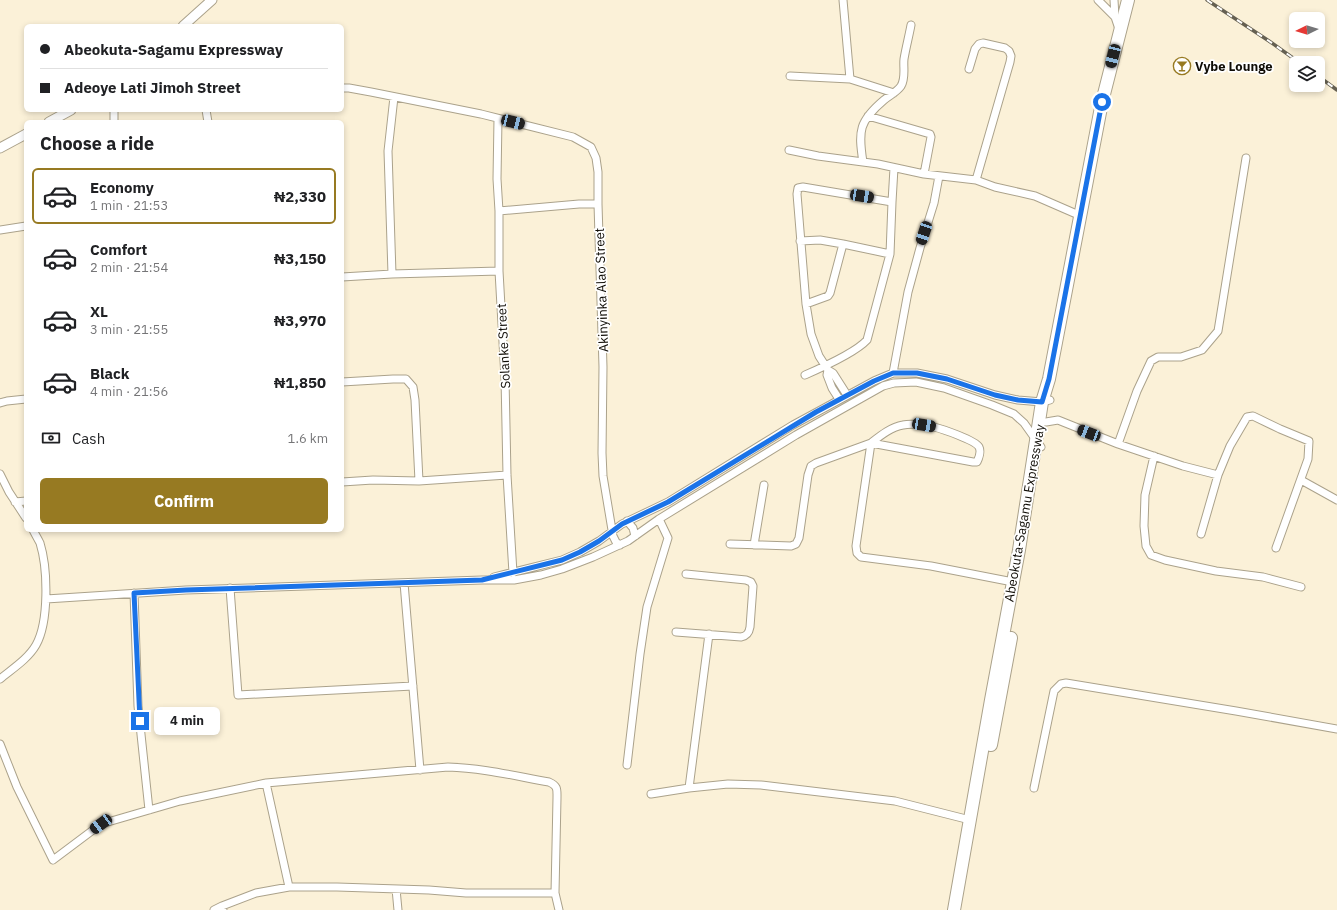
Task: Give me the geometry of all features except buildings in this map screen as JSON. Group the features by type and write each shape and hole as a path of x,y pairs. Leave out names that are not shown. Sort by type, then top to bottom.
{"highway":[{"name":"Abeokuta-Sagamu Expressway","path":"962,910 1025,553 1039,443 1046,422 1046,401 1109,102 1128,0"},
{"name":"Abeokuta-Sagamu Expressway","path":"954,910 1012,582 1039,443 1049,379 1102,102 1122,31 1134,0"}],"street":[{"path":"185,24 212,0"},
{"path":"843,0 850,79"},
{"path":"1098,0 1115,18 1122,31"},
{"path":"1114,0 1115,18"},
{"path":"863,162 860,136 861,128 868,116 901,86 904,58 911,25"},
{"path":"969,69 975,50 979,44 982,43 1005,48 1010,51 1010,62 976,180"},
{"path":"790,76 850,79 894,93"},
{"name":"Akinyinka Alao Street","path":"344,88 447,107 498,119 573,137 591,147 596,158 598,172 603,367 602,461 606,498 612,530 614,539 620,545"},
{"path":"392,274 388,151 394,97"},
{"path":"52,120 64,112"},
{"path":"868,116 930,134 931,137 924,174"},
{"name":"Solanke Street","path":"498,119 497,179 499,211 499,271 505,378 507,475 513,573"},
{"path":"0,148 24,135"},
{"path":"789,150 924,174 976,180 995,187 1035,196 1081,216"},
{"path":"1118,444 1137,391 1151,361 1158,357 1181,357 1202,350 1218,331 1246,158"},
{"path":"805,375 826,368 862,345 867,340 890,254 894,168"},
{"path":"893,373 908,292 934,203 939,176"},
{"path":"839,399 832,388 826,368 819,356 811,334 806,304 800,241 797,194 798,188 803,187 817,189 892,202"},
{"path":"499,211 579,204 598,204"},
{"path":"0,230 24,226"},
{"path":"800,241 820,240 890,254"},
{"path":"806,304 828,296 830,293 843,244"},
{"path":"344,277 499,271"},
{"path":"826,368 833,373 847,395"},
{"path":"482,580 562,560 580,552 599,541 612,530 627,521 668,502 793,425 839,399 893,373 917,373 947,379 995,395 1018,400 1046,401"},
{"path":"344,382 406,379 413,387 419,481"},
{"path":"46,599 230,588 514,580 541,575 574,564 620,545 659,519 796,435 884,386 894,383 916,382 944,388 992,404 1014,414 1024,423 1039,443"},
{"path":"992,404 995,395"},
{"path":"0,403 7,400 24,399"},
{"path":"1014,414 1018,400"},
{"path":"1201,534 1218,475 1230,446 1247,417 1253,416 1308,441 1308,459 1276,548"},
{"path":"1046,422 1058,420 1118,444 1183,466 1218,475"},
{"path":"730,544 791,546 796,544 799,538 808,475 811,466 871,443 895,427 903,425 924,425 935,427 968,440 979,447 980,451 979,459 977,462 973,462 871,443"},
{"path":"871,443 856,546 857,553 861,557 931,566 1012,582"},
{"path":"1154,456 1145,495 1144,526 1146,546 1151,555 1165,560 1216,571 1263,577 1301,587"},
{"path":"0,474 24,515"},
{"path":"344,482 373,480 419,481 507,475"},
{"path":"1301,480 1337,500"},
{"path":"754,545 764,485"},
{"path":"15,502 24,501"},
{"path":"627,765 647,607 668,538 659,519"},
{"path":"627,521 631,525 635,536"},
{"path":"0,679 18,665 35,647 42,632 46,599 44,559 40,542 34,532"},
{"path":"676,632 741,637 749,633 753,586 751,582 746,580 686,574"},
{"path":"404,583 420,770"},
{"path":"230,588 238,695 413,686"},
{"path":"134,593 138,706 149,810"},
{"path":"689,788 709,634"},
{"path":"1034,788 1054,690 1057,686 1066,683 1337,729"},
{"path":"0,744 17,787 54,860 101,824 180,801 266,783 448,767 468,767 549,782 554,784 557,789 555,892 559,910"},
{"path":"266,783 289,887"},
{"path":"650,794 728,784 761,786 895,801 970,820"},
{"path":"214,910 223,908 256,893 289,887 337,887 466,892 555,892"},
{"path":"396,889 398,910"}],"railway":[{"path":"1207,0 1290,56"},
{"path":"1325,81 1337,90"}],"place":[{"name":"Vybe Lounge","path":"1182,66"}],"route":[{"path":"140,721 138,706 134,593 482,580 562,560 599,541 622,524 668,502 793,425 839,399 893,373 917,373 947,379 995,395 1018,400 1042,402 1049,379 1102,102"}]}
